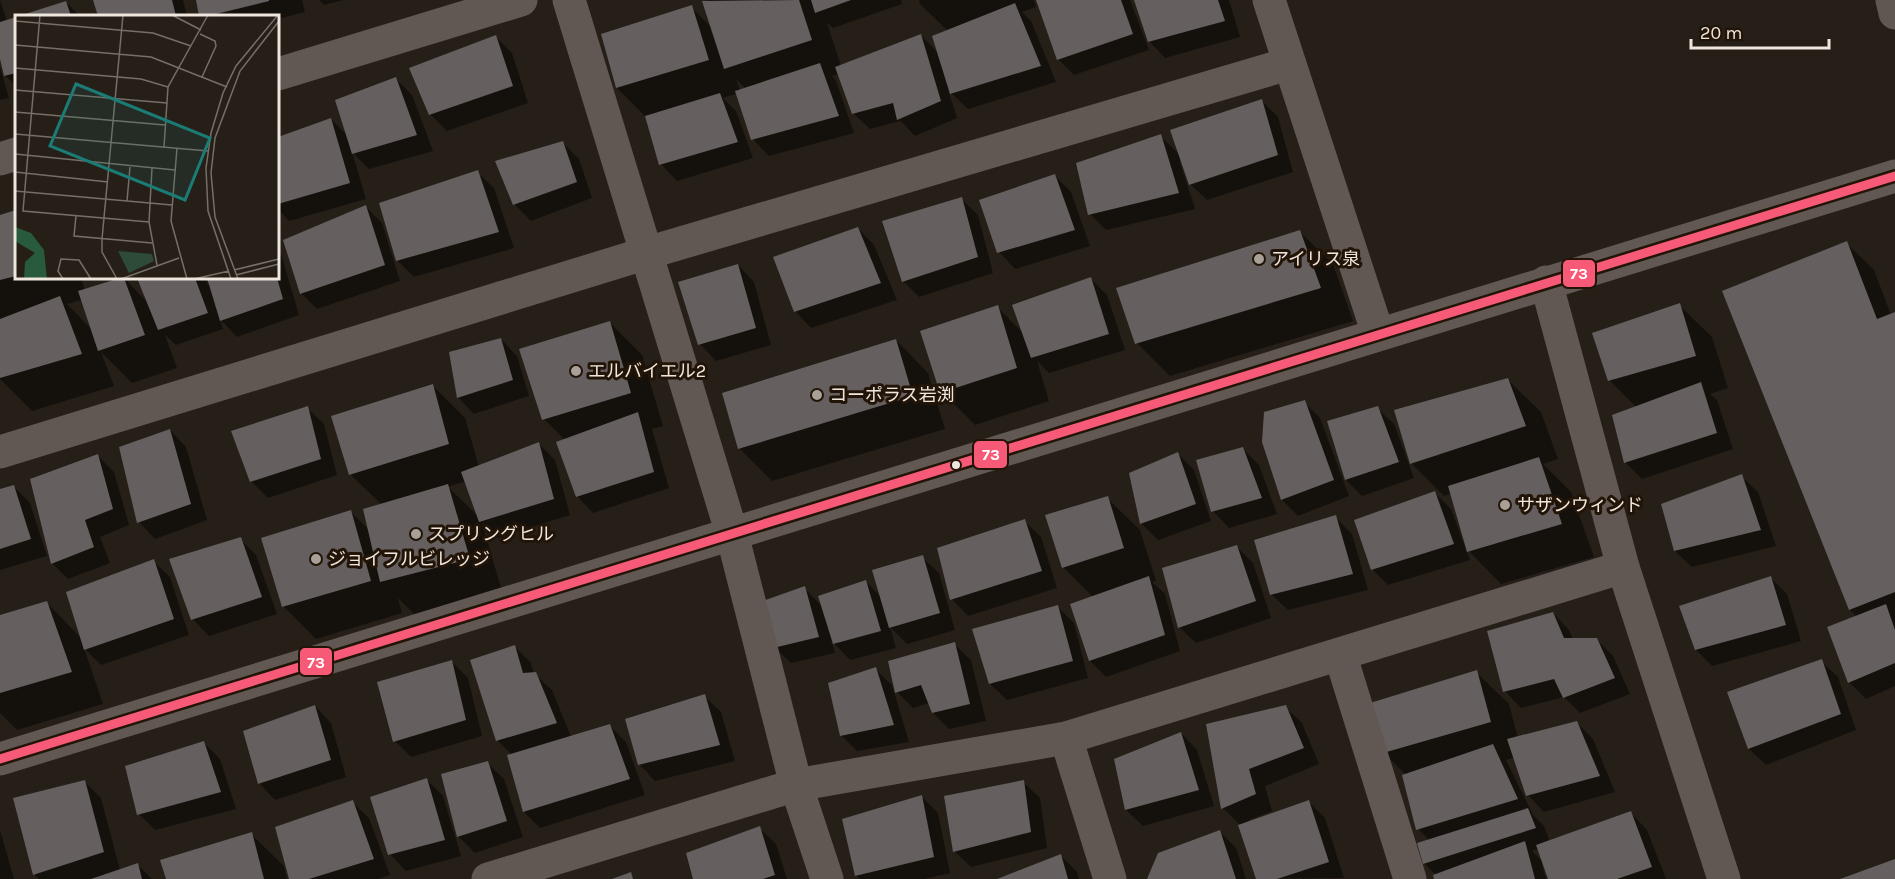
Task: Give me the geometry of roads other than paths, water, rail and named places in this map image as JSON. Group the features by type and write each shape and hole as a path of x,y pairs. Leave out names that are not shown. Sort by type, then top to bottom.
{"highway":[{"path":"1892,0 1895,13"}],"street":[{"path":"279,74 521,0"},
{"path":"569,0 732,534 796,785 827,879"},
{"path":"1269,0 1378,334"},
{"path":"0,452 647,254 1288,64"},
{"path":"0,159 15,154"},
{"path":"0,759 1895,176"},
{"path":"1546,282 1623,567 1724,879"},
{"path":"488,879 796,785 1066,738 1623,567"},
{"path":"1340,654 1410,879"},
{"path":"1066,738 1110,879"}],"place":[{"name":"アイリス泉","path":"1259,259"},
{"name":"エルバイエル2","path":"576,371"},
{"name":"コーポラス岩渕","path":"817,395"},
{"name":"サザンウィンド","path":"1505,505"},
{"name":"スプリングヒル","path":"416,534"},
{"name":"ジョイフルビレッジ","path":"316,559"}]}
